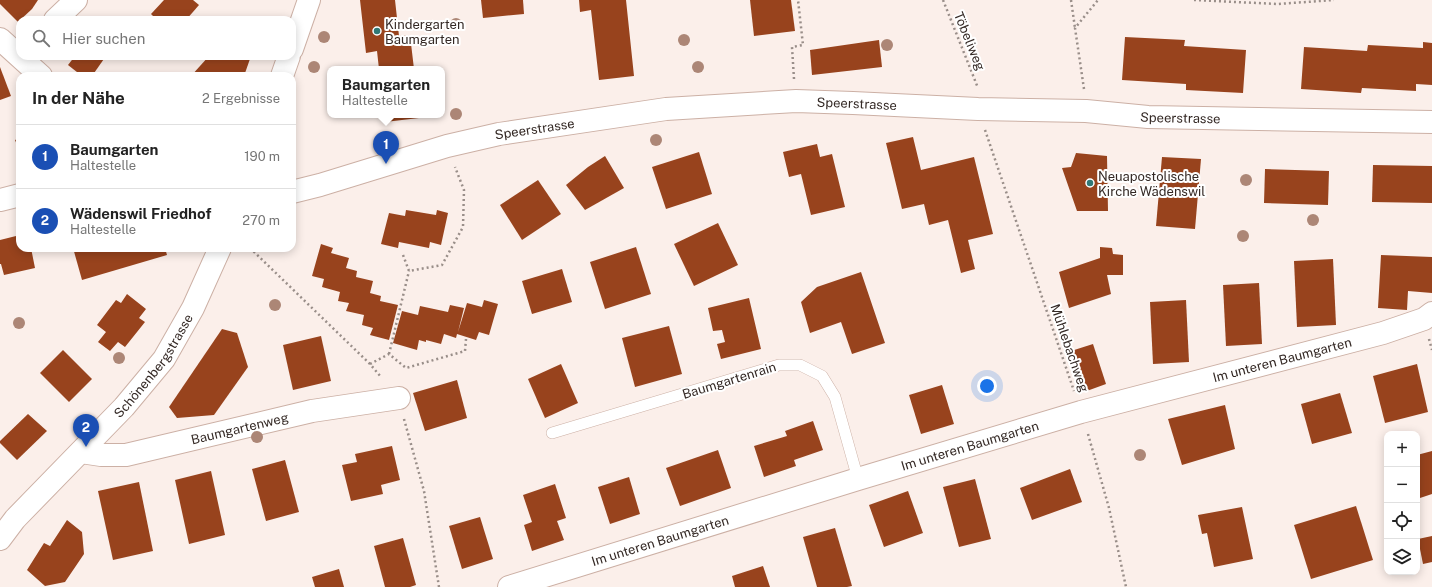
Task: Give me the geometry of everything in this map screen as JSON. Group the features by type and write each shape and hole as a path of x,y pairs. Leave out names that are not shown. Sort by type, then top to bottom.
{"street":[{"path":"59,16 76,0"},
{"path":"296,37 309,0"},
{"path":"0,39 16,52"},
{"path":"24,60 37,72"},
{"path":"284,72 288,60"},
{"name":"Speerstrasse","path":"296,191 320,186 447,146 499,134 666,109 796,102 852,102 978,109 1086,111 1148,117 1432,122"},
{"path":"0,200 16,196"},
{"name":"Schönenbergstrasse","path":"1,537 15,519 124,407 164,359 193,308 218,252"},
{"name":"Im unteren Baumgarten","path":"509,587 1081,412 1383,333 1424,319 1432,313"},
{"name":"Baumgartenweg","path":"81,452 126,455 312,411 399,398"}],"lane":[{"name":"Baumgartenrain","path":"552,433 779,365 800,365 822,376 835,397 858,479"}],"path":[{"path":"796,102 792,47 804,45 798,0"},
{"name":"Töbeliweg","path":"943,0 979,90"},
{"path":"1072,0 1086,111"},
{"path":"1075,28 1098,0"},
{"path":"1194,0 1278,4 1334,0"},
{"name":"Mühlebachweg","path":"984,126 1081,412 1109,508 1126,587"},
{"path":"410,271 442,266 463,227 464,190 447,146"},
{"path":"370,364 389,354 410,271 403,255"},
{"path":"389,354 406,368 465,351 466,339"}],"building":[{"path":"0,0 38,0 32,9 24,16 16,16 16,20 0,4"},
{"path":"164,0 193,0 199,5 189,16 153,16 151,14"},
{"path":"360,0 395,0 399,36 410,35 414,66 379,66 377,51 366,53"},
{"path":"481,0 523,0 524,14 483,18"},
{"path":"579,0 626,0 634,76 599,80 591,10 580,12"},
{"path":"750,0 791,0 795,31 754,36"},
{"path":"1125,37 1185,40 1184,46 1246,50 1243,93 1186,90 1186,84 1122,80"},
{"path":"879,40 882,67 812,75 810,50"},
{"path":"1423,42 1432,43 1432,85 1416,84 1416,91 1362,88 1361,93 1301,89 1304,47 1367,51 1368,45 1423,48"},
{"path":"72,60 103,60 95,72 77,72 68,65"},
{"path":"205,60 250,60 245,72 195,72"},
{"path":"0,67 11,96 0,100"},
{"path":"384,118 419,118 385,122"},
{"path":"913,137 921,170 974,157 993,234 968,240 975,269 961,273 948,220 929,225 924,204 902,209 886,143"},
{"path":"817,144 820,157 832,154 845,207 811,215 801,174 789,177 783,152"},
{"path":"699,152 712,194 666,209 652,167"},
{"path":"1076,153 1107,156 1108,211 1077,211 1062,168 1071,167"},
{"path":"605,156 624,188 585,210 566,185 588,167"},
{"path":"1162,157 1201,159 1195,229 1156,226"},
{"path":"1373,165 1432,166 1432,203 1372,202"},
{"path":"1265,169 1329,171 1328,205 1264,203"},
{"path":"538,180 561,214 522,240 500,205"},
{"path":"406,210 436,215 437,210 448,213 441,245 430,242 429,248 399,242 398,248 381,244 389,213 405,216"},
{"path":"718,223 738,265 694,286 674,244"},
{"path":"16,236 16,252 32,252 35,268 4,275 0,264 0,240"},
{"path":"321,244 333,248 331,253 349,258 346,268 357,271 356,277 373,281 370,293 381,296 380,301 398,305 389,340 370,335 373,328 362,325 364,315 346,311 349,303 338,301 340,292 322,287 324,279 312,276"},
{"path":"636,247 651,294 605,309 590,262"},
{"path":"1100,247 1112,248 1113,254 1123,255 1123,275 1107,275 1111,294 1069,308 1059,272 1100,258"},
{"path":"74,252 166,252 167,255 82,280"},
{"path":"1381,255 1432,257 1432,293 1408,291 1407,310 1378,308"},
{"path":"1333,259 1336,325 1297,327 1294,261"},
{"path":"562,269 572,302 532,314 522,281"},
{"path":"861,272 885,343 852,354 841,322 810,333 801,302 817,287"},
{"path":"1259,283 1262,344 1226,346 1223,285"},
{"path":"127,294 146,309 139,318 145,322 125,347 118,342 110,351 98,342 106,332 97,325 116,300 121,303"},
{"path":"749,298 761,349 721,359 717,344 725,342 722,330 713,331 708,308"},
{"path":"484,300 498,304 489,335 479,332 476,340 457,334 456,338 444,334 441,344 426,340 426,342 419,340 417,350 393,343 402,311 418,315 420,306 448,312 450,305 464,308 458,332 467,303 482,307"},
{"path":"1186,300 1189,362 1153,364 1150,302"},
{"path":"669,326 682,374 635,387 622,338"},
{"path":"222,329 237,333 248,367 214,415 177,418 169,407"},
{"path":"321,336 331,381 293,390 283,345"},
{"path":"1093,344 1106,384 1084,392 1071,351"},
{"path":"63,350 92,379 69,402 40,373"},
{"path":"561,364 578,403 545,418 528,379"},
{"path":"1417,364 1428,412 1385,423 1373,376"},
{"path":"457,380 467,418 425,431 413,393"},
{"path":"942,385 954,424 921,434 909,395"},
{"path":"1340,393 1352,433 1312,444 1301,404"},
{"path":"1225,405 1235,449 1182,465 1168,419"},
{"path":"28,414 47,431 17,460 0,443 0,441"},
{"path":"813,421 823,450 794,460 796,466 764,477 754,446 787,436 785,431"},
{"path":"392,446 400,480 381,485 383,494 351,501 342,465 357,462 355,454"},
{"path":"718,450 731,488 680,506 666,468"},
{"path":"1432,451 1432,494 1420,498 1420,467 1420,454"},
{"path":"285,460 299,512 266,521 252,469"},
{"path":"1070,469 1082,502 1032,520 1020,488"},
{"path":"211,471 225,535 189,544 175,480"},
{"path":"629,477 640,514 610,524 598,487"},
{"path":"975,479 991,539 959,547 943,487"},
{"path":"139,482 153,551 113,560 98,491"},
{"path":"555,484 566,518 557,521 564,540 532,551 524,525 532,522 523,495"},
{"path":"908,491 923,533 884,547 869,505"},
{"path":"1356,506 1373,560 1311,579 1294,525"},
{"path":"1242,507 1253,559 1214,567 1207,533 1202,534 1198,515"},
{"path":"480,517 493,559 462,569 449,526"},
{"path":"67,520 82,532 84,554 65,582 45,586 27,570 44,543 50,546"},
{"path":"835,528 852,586 817,587 803,537"},
{"path":"1432,536 1432,562 1423,564 1420,549 1420,539"},
{"path":"403,538 416,585 410,587 385,587 374,546"},
{"path":"763,566 770,587 735,587 732,576"},
{"path":"339,569 344,587 315,587 312,577"}],"place":[{"name":"Kindergarten Baumgarten","path":"377,31"},
{"name":"Baumgarten","path":"386,164"},
{"name":"Neuapostolische Kirche Wädenswil","path":"1090,183"},
{"name":"Wädenswil Friedhof","path":"86,447"}]}
